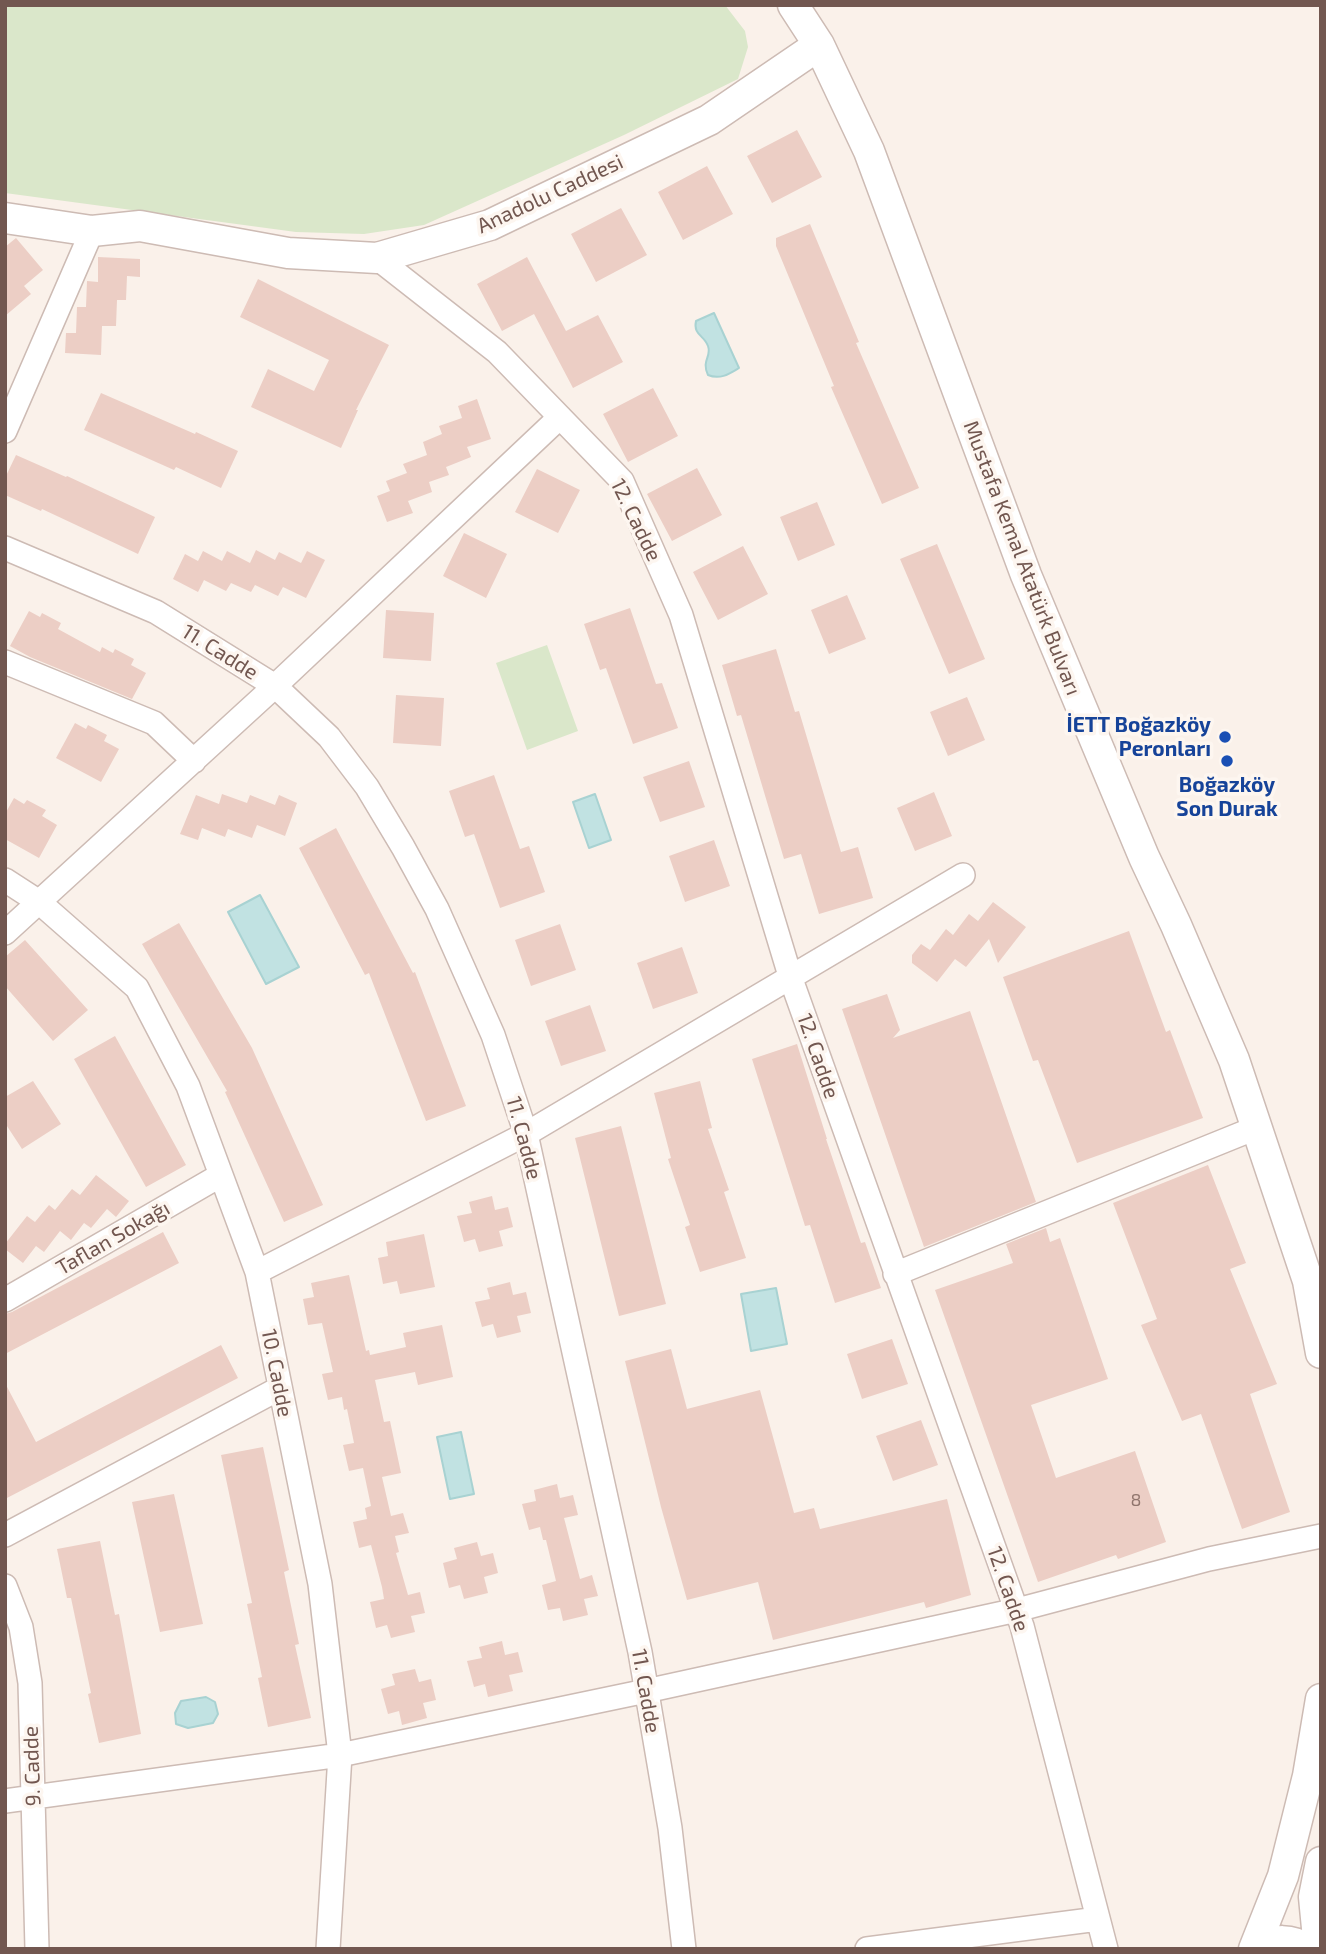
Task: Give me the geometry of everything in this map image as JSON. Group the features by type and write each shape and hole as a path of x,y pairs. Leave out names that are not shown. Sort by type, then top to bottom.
{"street":[{"name":"Mustafa Kemal Atatürk Bulvarı","path":"793,5 819,45 869,150 1026,575 1144,857 1234,1060 1308,1281 1321,1353"},
{"name":"Anadolu Caddesi","path":"5,218 92,231 140,226 288,253 377,258 490,225 709,120 819,45"},
{"path":"5,431 92,231"},
{"name":"12. Cadde","path":"377,258 497,352 622,481 681,615 791,979 1017,1610 1105,1949"},
{"path":"5,933 194,761 560,418"},
{"name":"11. Cadde","path":"5,548 156,612 275,685 329,737 367,787 437,909 493,1035 526,1134 640,1651 670,1828 684,1949"},
{"path":"5,662 154,723 194,761"},
{"path":"257,1272 526,1134 963,875"},
{"name":"10. Cadde","path":"5,880 40,902 137,988 188,1086 257,1272 320,1584 340,1755 328,1949"},
{"path":"895,1274 1258,1127"},
{"name":"Taflan Sokağı","path":"5,1300 221,1175"},
{"path":"5,1535 281,1388"},
{"path":"5,1801 340,1755 1017,1610 1209,1559 1321,1536"},
{"name":"9. Cadde","path":"5,1586 20,1627 30,1683 37,1949"},
{"path":"1257,1949 1283,1876 1308,1776 1321,1699"},
{"path":"1319,1949 1314,1897 1321,1862"},
{"path":"867,1949 1098,1919"},
{"path":"1257,1949 1276,1941 1290,1941 1307,1949"}],"green space":[{"path":"5,5 725,5 745,31 748,47 738,79 624,135 424,225 364,234 296,232 5,193"},
{"path":"547,645 578,731 527,750 496,663"}],"water":[{"path":"714,313 739,368 720,377 708,375 708,346 695,326 696,321"},
{"path":"595,794 611,840 589,848 573,802"},
{"path":"260,895 299,967 266,984 228,912"},
{"path":"776,1288 787,1344 751,1351 741,1294"},
{"path":"461,1432 474,1494 450,1499 437,1437"},
{"path":"206,1697 215,1702 218,1714 213,1723 188,1728 176,1724 175,1713 181,1701"}],"building":[{"path":"797,130 822,177 772,203 747,156"},
{"path":"707,166 733,214 683,240 658,192"},
{"path":"621,208 647,255 596,282 571,234"},
{"path":"810,224 859,342 856,343 919,488 882,504 831,387 834,386 776,246 776,238"},
{"path":"16,238 43,270 24,286 31,294 5,316 5,247"},
{"path":"98,257 140,259 140,277 127,276 126,300 117,300 116,326 102,326 101,355 65,353 66,333 76,333 77,307 86,307 87,281 98,282"},
{"path":"527,257 566,331 598,315 623,362 573,388 534,314 502,331 477,284"},
{"path":"258,279 389,345 356,410 341,448 251,407 268,369 314,391 329,360 240,317"},
{"path":"653,388 678,436 628,462 603,414"},
{"path":"101,393 238,451 221,488 84,430"},
{"path":"477,399 491,439 467,447 471,457 446,467 449,475 429,482 432,492 408,501 413,513 387,522 377,496 390,491 386,481 407,473 403,464 427,455 423,442 442,434 439,426 462,418 458,406"},
{"path":"16,455 155,517 138,554 42,509 41,511 5,495 5,478"},
{"path":"697,468 722,515 672,541 647,494"},
{"path":"537,469 580,490 558,533 515,512"},
{"path":"817,502 835,545 798,561 780,517"},
{"path":"464,533 507,554 486,598 443,576"},
{"path":"937,544 985,659 949,674 900,559"},
{"path":"743,546 768,594 718,620 693,572"},
{"path":"256,550 275,560 279,552 301,563 307,551 325,560 306,598 283,587 278,596 255,585 251,592 231,583 226,591 204,580 198,592 173,579 185,554 198,561 203,551 222,561 227,551 250,563"},
{"path":"847,595 866,639 829,654 811,610"},
{"path":"630,608 656,684 662,683 678,728 633,744 606,668 600,670 584,624"},
{"path":"386,610 434,613 431,661 383,658"},
{"path":"29,611 40,617 42,613 61,623 58,629 100,652 102,647 113,653 115,649 134,659 131,665 146,673 132,699 30,657 10,646"},
{"path":"776,649 795,712 799,711 841,852 858,847 873,898 819,914 801,854 784,859 741,715 737,716 722,665"},
{"path":"396,695 444,698 441,746 393,743"},
{"path":"967,697 985,740 948,756 930,712"},
{"path":"75,723 86,729 88,725 107,735 104,741 119,749 101,782 56,758"},
{"path":"689,761 705,807 660,822 643,777"},
{"path":"494,775 520,849 529,846 545,892 500,908 474,834 465,837 449,791"},
{"path":"934,792 952,836 915,851 897,808"},
{"path":"222,794 247,803 250,795 275,805 279,795 297,803 285,836 257,825 252,838 228,829 225,837 202,828 198,840 180,834 196,795 219,804"},
{"path":"14,798 24,804 27,800 46,810 42,816 57,825 39,858 5,839 5,814"},
{"path":"336,828 413,973 415,972 466,1106 426,1121 369,973 365,975 299,848"},
{"path":"714,840 730,886 685,902 669,856"},
{"path":"993,902 1026,927 998,963 989,939 966,967 955,959 937,982 912,963 912,955 921,944 930,950 946,929 953,935 969,914 978,921"},
{"path":"179,923 252,1048 323,1205 284,1222 225,1092 227,1091 142,944"},
{"path":"560,924 576,970 531,986 515,940"},
{"path":"1129,931 1166,1032 1170,1030 1203,1118 1077,1163 1038,1060 1033,1061 1003,977"},
{"path":"25,940 88,1010 53,1041 5,986 5,957"},
{"path":"682,947 698,993 653,1009 637,963"},
{"path":"887,994 900,1030 893,1038 970,1011 1036,1202 924,1247 842,1009"},
{"path":"590,1005 606,1051 561,1066 545,1021"},
{"path":"115,1036 186,1165 146,1187 74,1059"},
{"path":"797,1044 861,1243 865,1242 881,1288 835,1303 810,1225 805,1226 752,1059"},
{"path":"33,1081 61,1124 22,1149 5,1123 5,1097"},
{"path":"700,1081 712,1128 708,1129 729,1190 724,1192 746,1258 700,1272 685,1227 690,1225 668,1159 671,1158 654,1093"},
{"path":"621,1126 666,1304 619,1316 575,1138"},
{"path":"1208,1165 1246,1263 1230,1269 1277,1384 1250,1394 1290,1512 1242,1529 1201,1414 1182,1421 1141,1325 1157,1319 1113,1203"},
{"path":"96,1175 129,1201 116,1217 107,1209 91,1228 84,1223 71,1240 60,1231 44,1252 36,1246 23,1263 5,1249 5,1244 27,1216 35,1222 49,1205 55,1210 72,1189 80,1195"},
{"path":"492,1196 495,1210 508,1207 513,1227 499,1231 503,1246 479,1252 475,1239 464,1242 457,1216 472,1213 469,1202"},
{"path":"1046,1228 1050,1242 1060,1238 1108,1379 1031,1405 1056,1478 1135,1451 1166,1542 1118,1559 1116,1555 1038,1582 935,1290 1013,1263 1006,1244"},
{"path":"163,1232 179,1263 5,1354 5,1314"},
{"path":"424,1234 435,1287 400,1294 397,1281 383,1284 378,1258 388,1256 386,1242"},
{"path":"349,1275 366,1351 369,1350 370,1355 406,1347 403,1333 442,1325 453,1377 418,1385 415,1372 375,1380 384,1422 390,1421 401,1473 382,1477 391,1516 403,1513 409,1533 395,1536 399,1552 396,1553 408,1595 420,1592 425,1613 411,1616 415,1632 391,1638 387,1625 376,1628 370,1602 384,1599 382,1587 371,1545 359,1548 353,1522 367,1519 365,1508 371,1506 363,1468 349,1471 343,1445 354,1443 347,1409 344,1410 342,1397 328,1400 322,1374 333,1372 322,1323 308,1325 303,1299 314,1297 311,1283"},
{"path":"510,1282 513,1295 526,1292 531,1313 517,1316 521,1332 497,1338 493,1324 482,1327 475,1302 490,1299 487,1288"},
{"path":"892,1339 908,1384 862,1399 847,1354"},
{"path":"221,1345 238,1378 5,1499 5,1383 36,1442"},
{"path":"671,1349 687,1409 760,1390 794,1513 814,1508 820,1529 947,1499 971,1595 926,1608 924,1602 773,1640 758,1582 687,1600 625,1361"},
{"path":"921,1420 938,1465 893,1481 876,1436"},
{"path":"263,1447 289,1570 284,1572 299,1644 295,1645 311,1718 268,1727 258,1678 262,1677 247,1604 252,1603 221,1455"},
{"path":"557,1484 560,1498 573,1495 578,1515 564,1518 580,1579 592,1575 598,1596 584,1599 588,1615 563,1621 560,1608 548,1610 542,1585 556,1581 546,1540 543,1540 540,1527 529,1530 522,1504 536,1501 534,1490"},
{"path":"174,1494 203,1624 160,1632 132,1502"},
{"path":"100,1541 115,1615 119,1614 141,1734 99,1743 71,1598 67,1598 57,1549"},
{"path":"477,1542 481,1556 493,1553 498,1573 484,1577 488,1593 464,1599 460,1585 449,1588 443,1563 457,1559 454,1548"},
{"path":"502,1641 505,1655 518,1652 523,1672 509,1675 513,1691 488,1697 485,1684 474,1687 467,1661 482,1658 479,1647"},
{"path":"415,1669 419,1682 431,1679 436,1700 423,1703 427,1718 402,1725 399,1711 388,1714 381,1689 395,1685 392,1674"}],"place":[{"name":"İETT Boğazköy Peronları","path":"1225,737"},
{"name":"Boğazköy Son Durak","path":"1227,761"}]}
